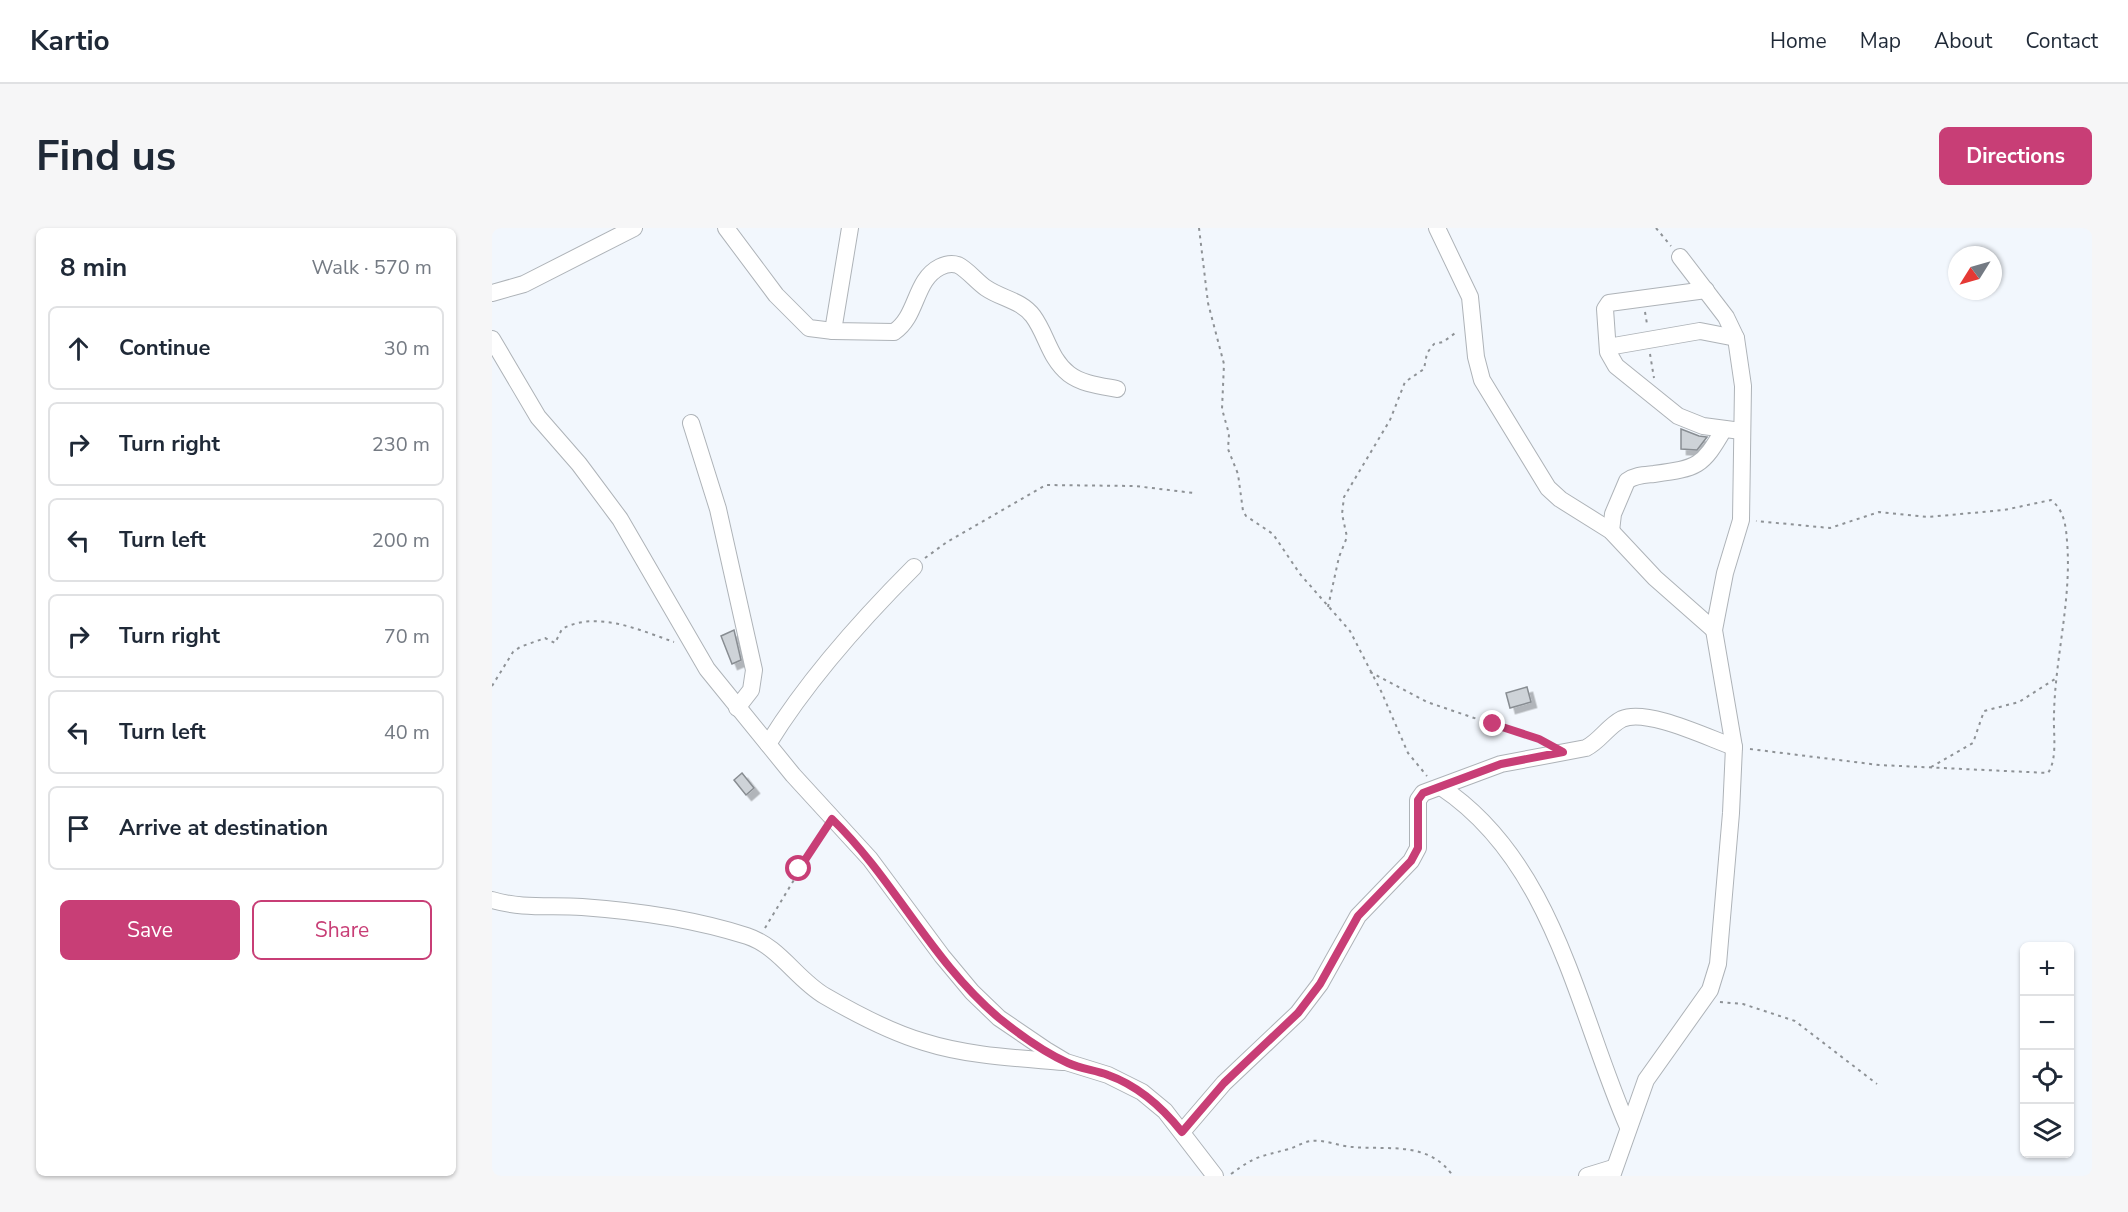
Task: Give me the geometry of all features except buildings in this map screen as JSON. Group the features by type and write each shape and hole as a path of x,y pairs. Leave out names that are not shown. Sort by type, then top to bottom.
{"street":[{"path":"492,293 524,284 634,228"},
{"path":"726,228 764,280 809,328 833,331 894,332 907,321 921,286 929,276 939,267 949,264 958,265 987,289 1026,309 1034,317 1049,349 1070,374 1092,384 1117,389"},
{"path":"833,331 850,228"},
{"path":"1437,228 1470,297 1476,357 1482,380 1548,488 1560,499 1611,531 1655,578 1714,630"},
{"path":"1587,1176 1613,1172 1646,1080 1655,1064 1705,1000 1718,964 1734,747 1714,630 1725,573 1741,520 1733,430 1743,386 1736,338 1726,317 1680,257"},
{"path":"1706,290 1619,300 1606,306 1608,347 1616,366 1658,401 1690,422 1733,430"},
{"path":"1608,347 1700,331 1736,338"},
{"path":"492,339 538,417 565,447 620,519 694,650 738,708 832,819 870,858 942,956 972,992 1024,1037 1066,1062"},
{"path":"691,423 718,509 754,670 751,690 738,708"},
{"path":"1611,531 1613,514 1627,481 1639,476 1700,464 1733,430"},
{"path":"768,744 789,711 817,675 881,600 914,567"},
{"path":"1182,1132 1224,1083 1298,1013 1326,974 1358,916 1411,861 1418,848 1418,800 1423,793 1501,764 1586,748 1596,742 1611,726 1633,716 1649,716 1734,747"},
{"path":"1441,787 1486,823 1535,894 1567,964 1628,1126"},
{"path":"492,900 507,905 579,907 661,916 723,929 757,940 781,956 823,995 898,1033 946,1047 1005,1057 1066,1062 1108,1075 1142,1092 1165,1111 1215,1176"}],"path":[{"path":"1199,228 1208,303 1224,364 1222,409 1229,434 1228,449 1236,466 1243,511 1273,534 1300,574 1357,643 1408,753 1441,787"},
{"path":"1656,228 1680,257"},
{"path":"1643,297 1658,401"},
{"path":"1328,607 1339,557 1347,537 1342,508 1353,480 1366,463 1390,420 1405,382 1424,369 1427,353 1434,344 1452,337 1473,318"},
{"path":"914,567 947,542 1046,485 1135,486 1194,493"},
{"path":"1734,747 1879,765 2048,773 2054,753 2055,679 2064,623 2068,543 2062,514 2051,500 2004,510 1928,517 1879,512 1830,528 1741,520"},
{"path":"492,686 520,646 543,638 555,643 562,629 587,619 602,620 694,650"},
{"path":"1369,671 1427,702 1539,739 1563,752"},
{"path":"1931,767 1973,743 1981,714 1984,711 2019,702 2055,679"},
{"path":"757,940 832,819"},
{"path":"1705,1000 1743,1004 1796,1021 1877,1084"},
{"path":"1228,1176 1247,1161 1263,1153 1314,1141 1352,1147 1401,1148 1427,1153 1447,1167 1453,1176"}],"route":[{"path":"799,869 832,819 870,858 942,956 972,992 999,1018 1024,1037 1066,1062 1108,1075 1142,1092 1165,1111 1182,1132 1224,1083 1298,1013 1320,984 1358,916 1368,903 1411,861 1418,848 1418,800 1423,793 1501,764 1563,752 1539,739 1493,724"}]}
